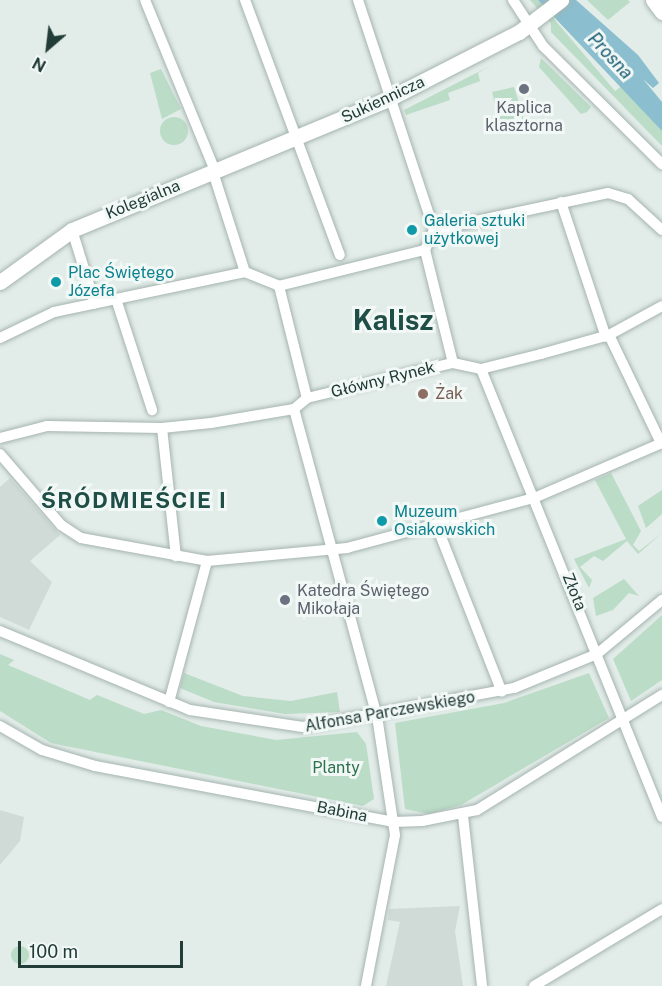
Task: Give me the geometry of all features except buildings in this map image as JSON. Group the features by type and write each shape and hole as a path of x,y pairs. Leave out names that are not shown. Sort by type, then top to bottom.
{"street":[{"path":"145,0 214,171 247,265 245,272"},
{"path":"245,0 298,137 340,255"},
{"path":"0,338 54,312 245,272 279,286 425,250 435,230 358,0"},
{"path":"513,0 543,46 662,164"},
{"name":"Sukiennicza","path":"214,171 390,98 530,25 561,0"},
{"path":"653,0 662,12"},
{"name":"Kolegialna","path":"72,230 214,171"},
{"path":"435,230 561,202 618,195 662,230"},
{"path":"0,454 76,535 207,561 331,550 436,524 534,498 661,443 608,336 561,202"},
{"path":"0,282 72,230 95,304"},
{"name":"Główny Rynek","path":"306,398 453,363 425,250"},
{"path":"0,438 18,429 47,426 162,428 294,409 306,398 279,286"},
{"path":"116,299 152,410"},
{"path":"453,363 481,369 608,336 662,306"},
{"name":"Złota","path":"481,369 662,817"},
{"path":"294,409 377,716 393,822 394,856 366,986"},
{"path":"162,428 176,556"},
{"path":"436,524 502,692"},
{"path":"169,702 207,561"},
{"name":"Alfonsa Parczewskiego","path":"0,631 169,702 277,727 377,716 502,692 597,654 662,600"},
{"name":"Babina","path":"0,726 80,763 393,822 463,816 623,721 662,695"},
{"path":"463,816 482,986"},
{"path":"534,986 662,909"}],"shaded area":[{"path":"10,478 60,535 30,561 52,582 29,630 0,617 0,487"},
{"path":"0,810 24,817 20,841 0,865"},
{"path":"460,906 455,931 463,986 386,986 400,922 388,920 389,909"}],"green space":[{"path":"530,0 538,0 615,91 622,86 662,131 662,146 551,32 551,23"},
{"path":"587,0 628,0 630,2 608,20"},
{"path":"541,58 591,107 587,112 581,114 539,67"},
{"path":"492,65 478,73 480,81 448,93 450,100 406,115 404,110"},
{"path":"161,69 181,109 162,119 150,73"},
{"path":"514,87 524,119 499,119 492,92"},
{"path":"174,117 184,121 188,131 184,141 174,145 164,141 160,131 164,121"},
{"path":"611,473 641,531 633,545 639,551 662,533 638,554 627,541 603,561 594,556 580,567 592,580 589,588 574,559 626,539 595,480"},
{"path":"662,490 662,514 646,528 638,506"},
{"path":"624,579 639,596 629,593 613,610 596,616 593,598"},
{"path":"662,615 662,680 631,701 613,659"},
{"name":"Planty","path":"0,654 14,660 8,665 90,700 97,695 144,714 161,710 201,726 276,740 357,732 366,744 374,799 363,806 51,743 0,711"},
{"path":"184,673 243,696 291,701 337,692 340,712 285,714 214,702 180,688"},
{"name":"Planty","path":"589,673 609,718 461,805 429,814 405,809 395,723 504,703"},
{"path":"20,946 26,949 29,955 26,961 20,964 14,961 11,955 14,949"}],"water":[{"name":"Prosna","path":"538,0 576,0 638,55 659,83 653,88 643,79 662,102 662,131"}],"place":[{"name":"Kaplica klasztorna","path":"524,89"},
{"name":"Galeria sztuki użytkowej","path":"412,230"},
{"name":"Plac Świętego Józefa","path":"56,282"},
{"name":"Żak","path":"423,394"},
{"name":"Muzeum Osiakowskich","path":"382,521"},
{"name":"Katedra Świętego Mikołaja","path":"285,600"}],"district":[{"name":"Kalisz","path":"393,320"},
{"name":"ŚRÓDMIEŚCIE I","path":"134,501"}]}
